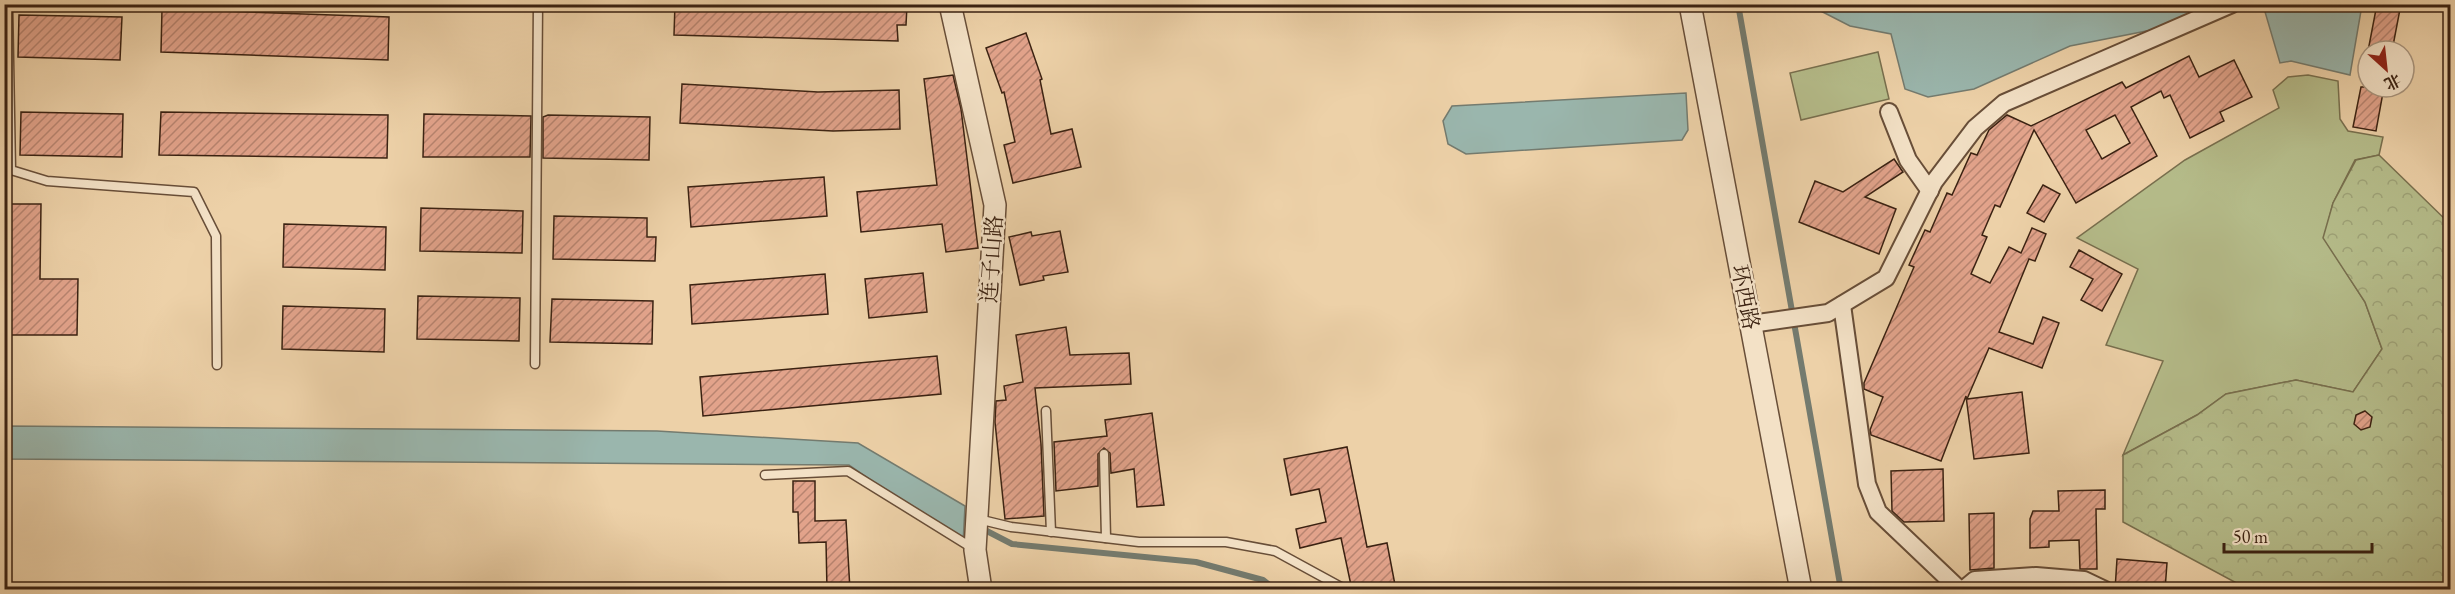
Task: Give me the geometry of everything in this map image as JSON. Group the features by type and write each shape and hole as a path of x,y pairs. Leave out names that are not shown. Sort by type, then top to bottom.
{"street":[{"name":"连子山路","path":"950,4 995,205 987,301 975,550"},
{"name":"环西路","path":"1690,4 1801,590"},
{"path":"1751,324 1835,309 1886,278 1930,191 1974,128 2004,103 2232,4"},
{"path":"1889,112 1908,160 1930,191"},
{"path":"1835,309 1867,484 1878,512 1962,590 1975,580 2036,576 2084,580 2105,590"},
{"path":"975,550 981,590"}],"lane":[{"path":"8,4 11,170 47,181 194,192 216,236 217,365"},
{"path":"535,364 538,4"},
{"path":"1046,411 1051,532"},
{"path":"1104,454 1106,538"},
{"path":"765,475 848,471 975,550"},
{"path":"977,519 1051,532 1139,542 1226,542 1275,551 1341,587"}],"green space":[{"path":"1878,52 1889,99 1801,120 1790,73"},
{"path":"2308,75 2338,81 2340,119 2348,131 2383,137 2379,155 2355,160 2333,203 2324,238 2365,302 2382,349 2353,392 2296,380 2226,394 2197,415 2123,455 2163,361 2106,345 2138,269 2077,238 2185,160 2279,108 2273,90 2288,77"},
{"path":"2379,155 2450,224 2450,589 2259,589 2242,586 2123,522 2123,455 2197,415 2226,394 2296,380 2353,392 2382,349 2365,302 2323,238 2333,203 2356,160"}],"water":[{"path":"1809,5 2203,5 2182,24 2070,46 1974,89 1928,97 1905,89 1891,34 1850,26"},
{"path":"2263,5 2362,5 2350,75 2291,61 2280,63"},
{"path":"1686,93 1688,130 1682,140 1466,154 1448,144 1443,121 1452,106"},
{"path":"4,426 657,431 858,443 965,506 963,544 849,465 5,459"}],"building":[{"path":"675,4 907,5 906,25 897,25 898,41 674,35"},
{"path":"2377,4 2401,4 2394,39 2370,39"},
{"path":"162,9 389,17 388,60 161,52"},
{"path":"19,15 122,17 120,60 18,57"},
{"path":"1026,33 1042,79 1040,80 1051,134 1072,129 1081,167 1013,183 1004,145 1015,142 1004,92 1002,93 986,48"},
{"path":"2189,56 2199,77 2234,60 2252,97 2220,112 2224,121 2190,138 2170,95 2164,98 2161,91 2131,107 2157,156 2076,203 2034,130 2000,207 1995,205 1982,235 1987,237 1971,274 1990,283 2009,247 2021,253 2032,228 2046,234 2035,261 2029,259 1999,332 2033,344 2043,317 2059,323 2042,368 1989,348 1967,399 2022,392 2029,453 1974,459 1966,396 1941,461 1871,435 1870,430 1883,397 1864,389 1864,383 1914,267 1909,265 1925,230 1930,232 1947,193 1952,195 1971,153 1977,155 1989,130 2007,115 2031,126 2122,82 2126,88","holes":["2115,115 2130,143 2102,159 2086,130"]},
{"path":"953,75 961,109 978,248 946,252 942,224 861,232 857,192 937,185 924,79"},
{"path":"682,84 818,92 899,90 900,129 833,131 680,123"},
{"path":"2359,99 2382,99 2376,131 2353,127"},
{"path":"21,112 123,114 122,157 20,155"},
{"path":"161,112 388,115 387,158 159,155"},
{"path":"424,114 531,116 530,157 423,157"},
{"path":"548,115 650,117 649,160 543,158 543,117"},
{"path":"1894,159 1903,172 1865,197 1896,209 1879,254 1799,222 1815,181 1843,192"},
{"path":"824,177 827,216 691,227 688,187"},
{"path":"2043,185 2060,194 2044,222 2027,213"},
{"path":"4,204 41,204 40,279 78,279 77,335 4,335"},
{"path":"421,208 523,211 522,253 420,251"},
{"path":"554,216 647,218 647,237 656,237 655,261 553,259"},
{"path":"284,224 386,227 385,270 283,267"},
{"path":"1060,231 1068,272 1043,276 1044,280 1020,285 1009,237 1031,232 1032,236"},
{"path":"2079,250 2122,274 2102,311 2081,300 2093,279 2070,267"},
{"path":"923,273 927,312 869,318 865,279"},
{"path":"825,274 828,314 692,324 690,285"},
{"path":"418,296 520,298 519,341 417,339"},
{"path":"552,299 653,301 652,344 550,342"},
{"path":"283,306 385,309 384,352 282,349"},
{"path":"1066,327 1070,355 1129,353 1131,384 1035,388 1041,444 1044,516 1005,519 995,422 996,401 1006,400 1004,386 1023,382 1016,335"},
{"path":"937,356 941,394 703,416 700,377"},
{"path":"2365,411 2372,417 2370,427 2361,430 2354,424 2356,415"},
{"path":"1152,413 1164,505 1137,507 1134,469 1111,473 1110,453 1104,448 1098,454 1098,486 1056,491 1054,442 1107,436 1105,420"},
{"path":"1347,447 1367,547 1387,543 1396,590 1352,590 1341,538 1300,548 1296,529 1326,522 1319,489 1291,495 1284,459"},
{"path":"1943,469 1944,521 1904,522 1892,511 1891,471"},
{"path":"793,481 815,481 815,521 846,520 850,590 827,590 826,542 799,543 798,512 793,512"},
{"path":"2105,490 2105,509 2096,509 2097,569 2080,569 2079,540 2049,541 2049,547 2030,548 2030,519 2033,511 2059,511 2058,491"},
{"path":"1994,513 1994,568 1970,570 1969,514"},
{"path":"2117,559 2167,563 2165,590 2115,590"}],"waterway":[{"path":"1738,4 1841,590"},
{"path":"981,528 1012,544 1196,562 1263,580 1276,590"}]}
